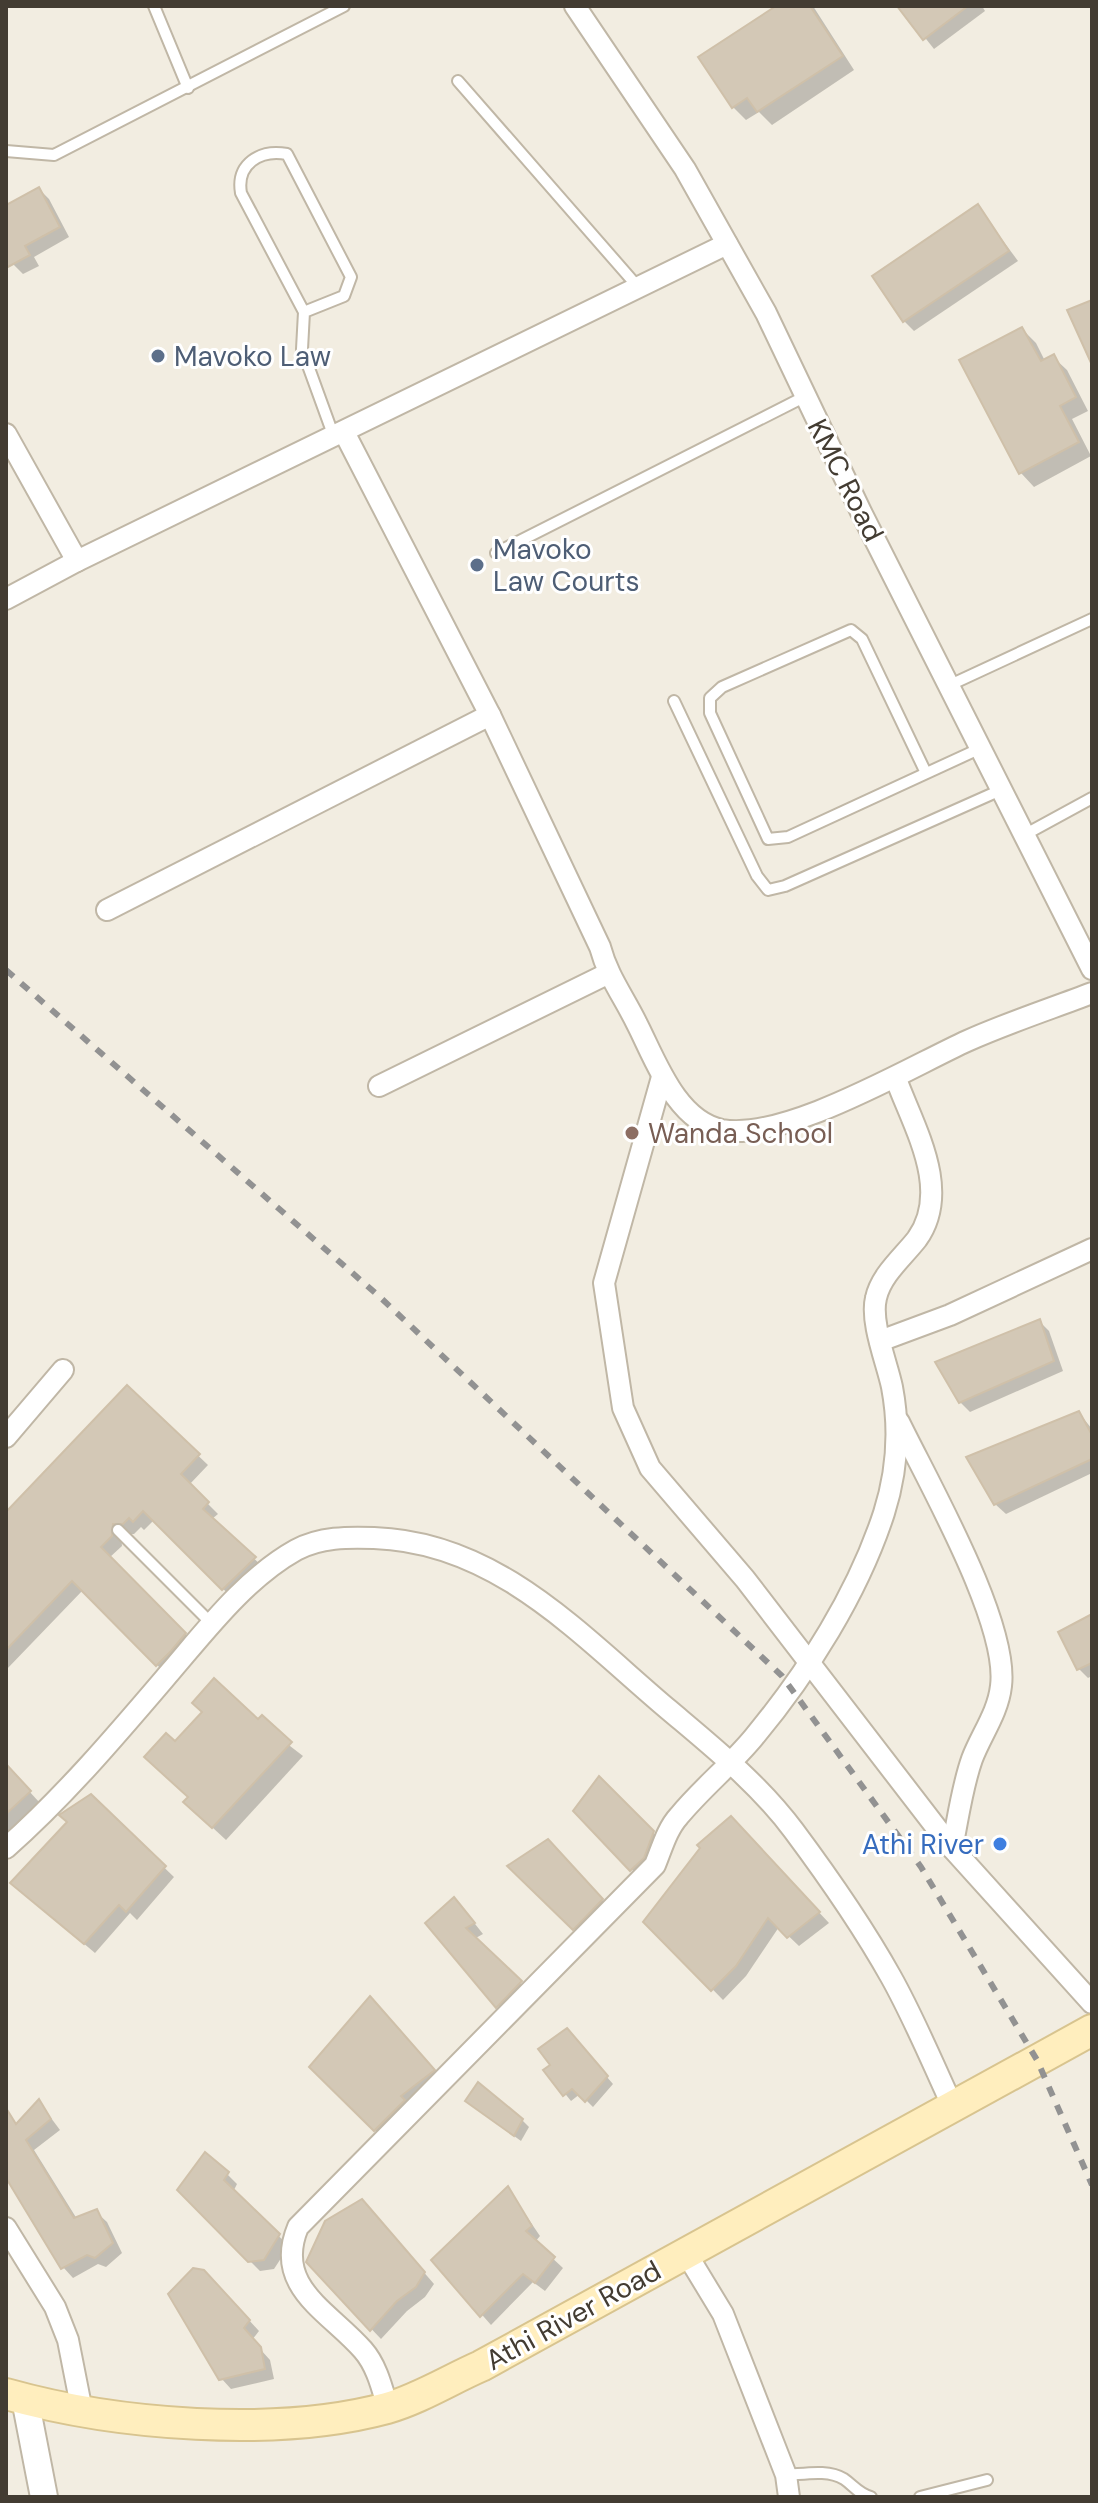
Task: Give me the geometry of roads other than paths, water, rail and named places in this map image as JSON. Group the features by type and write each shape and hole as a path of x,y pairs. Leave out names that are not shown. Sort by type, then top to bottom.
{"main road":[{"name":"Athi River Road","path":"15,2397 82,2411 181,2422 308,2422 388,2408 481,2366 1092,2030"}],"street":[{"name":"KMC Road","path":"575,6 685,169 766,313 804,397 1092,969"},
{"path":"6,599 77,561 727,244"},
{"path":"6,434 77,561"},
{"path":"339,434 490,715 600,947 607,974 636,1022 662,1077 694,1114 720,1129 737,1130 785,1121 896,1079 967,1041 1092,993"},
{"path":"107,910 490,715"},
{"path":"379,1086 607,974"},
{"path":"662,1077 604,1283 623,1408 650,1468 809,1661 952,1848 1018,1925 1092,2003"},
{"path":"388,2408 374,2366 363,2350 297,2283 289,2249 298,2227 655,1865 678,1817 732,1763 809,1661 844,1602 884,1512 896,1453 897,1420 880,1341 875,1299 888,1274 923,1230 933,1200 929,1168 896,1079"},
{"path":"880,1341 950,1315 1092,1249"},
{"path":"6,1437 63,1370"},
{"path":"897,1420 957,1539 991,1622 1002,1661 1001,1687 972,1760 952,1848"},
{"path":"6,1848 102,1752 212,1624 268,1568 298,1549 319,1541 346,1537 387,1538 450,1551 501,1573 538,1599 732,1763 793,1829 892,1978 952,2105"},
{"path":"6,2228 55,2307 68,2340 82,2411"},
{"path":"686,2253 723,2314 786,2475 789,2497"},
{"path":"15,2397 44,2497"}],"lane":[{"path":"154,6 188,88"},
{"path":"6,151 54,155 344,6"},
{"path":"458,81 638,287"},
{"path":"304,312 344,296 351,277 287,154 270,150 246,164 239,180 241,193 304,312 302,349 305,363 339,434"},
{"path":"496,553 804,397"},
{"path":"950,685 1092,619"},
{"path":"926,773 862,639 851,630 722,687 710,698 710,713 768,839 788,837 926,773 982,747"},
{"path":"674,701 757,876 768,890 785,886 1003,789"},
{"path":"1026,834 1092,798"},
{"path":"118,1530 212,1624"},
{"path":"786,2475 825,2473 843,2478 861,2494 871,2497"},
{"path":"920,2497 987,2480"}],"railway":[{"path":"6,970 381,1298 782,1676 921,1867 1037,2060 1092,2185"}],"place":[{"name":"Mavoko Law","path":"158,356"},
{"name":"Mavoko Law Courts","path":"477,565"},
{"name":"Wanda School","path":"632,1133"},
{"name":"Athi River","path":"1000,1844"}]}
